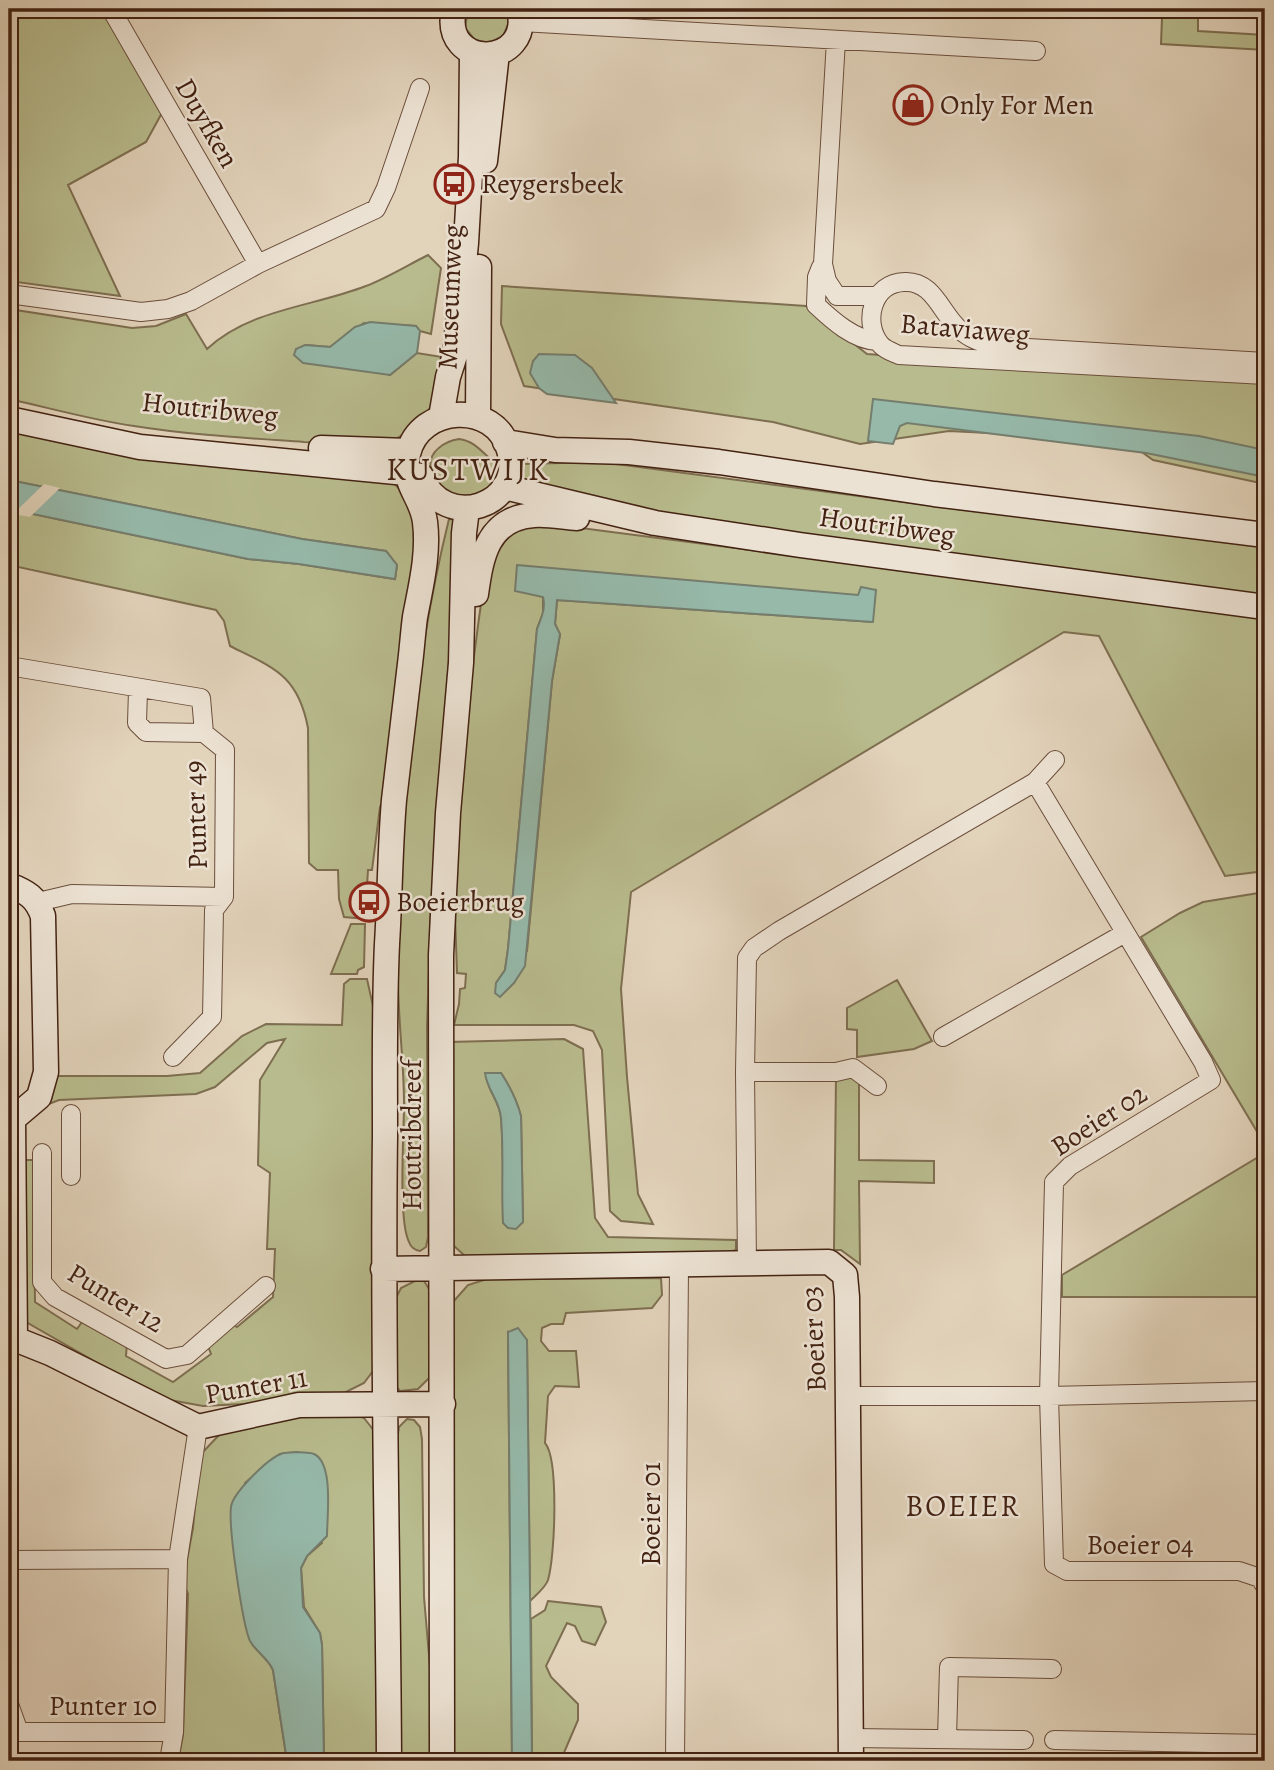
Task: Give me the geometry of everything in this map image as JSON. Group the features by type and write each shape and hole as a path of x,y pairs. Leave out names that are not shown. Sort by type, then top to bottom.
{"main road":[{"path":"454,9 452,24 455,34 464,47 484,53 514,42 520,15"},
{"name":"Museumweg","path":"456,419 458,379 455,355 470,183 474,73 484,53"},
{"name":"Museumweg","path":"456,419 478,298 485,158 484,53"},
{"name":"Houtribweg","path":"9,404 131,431 412,466"},
{"name":"Houtribweg","path":"9,419 140,447 412,466"},
{"path":"456,419 494,427 508,449 510,471 503,487 487,503 467,509 431,505 409,484 419,430 427,423 456,419"},
{"name":"Houtribweg","path":"508,449 629,452 719,462 934,494 1265,535"},
{"name":"Houtribweg","path":"503,487 655,523 1265,607"},
{"name":"Houtribdreef","path":"389,1761 383,1269 386,973 394,802 415,620 427,551 425,517 431,505"},
{"name":"Houtribdreef","path":"442,1761 441,955 448,813 461,663 467,509"},
{"path":"461,663 469,643 484,552 499,529 514,520 534,515 655,523"},
{"path":"9,885 26,891 38,902 43,916 46,1072 39,1097 13,1119 12,1339"},
{"name":"Boeier 03","path":"383,1269 829,1262 845,1275 850,1750"},
{"name":"Punter 11","path":"12,1339 50,1353 198,1427 299,1405 443,1405"}],"street":[{"name":"Duyfken","path":"111,9 258,264"},
{"path":"520,15 836,40 1036,51"},
{"path":"836,40 823,264 827,281 837,296 877,296"},
{"path":"9,294 141,312 168,309 191,301 258,264 376,209 386,188 420,88"},
{"path":"823,264 817,277 816,304 831,318 866,341 878,341"},
{"name":"Bataviaweg","path":"1265,362 993,346 973,340 957,328 935,297 925,287 912,282 893,283 877,296 872,307 873,333 882,346 899,355 1265,375"},
{"path":"9,666 138,690 136,723 146,732 204,733"},
{"name":"Punter 49","path":"138,690 201,698 204,733 225,750 224,897 214,910 212,1017 173,1057"},
{"path":"747,1264 747,958 754,948 779,931 1035,782 1055,760"},
{"name":"Boeier 02","path":"1035,782 1203,1062 1210,1080 1070,1166 1054,1182 1049,1396"},
{"name":"Punter 49","path":"38,902 72,894 224,897"},
{"path":"943,1037 1125,933"},
{"path":"745,1072 836,1072 853,1068 877,1086"},
{"path":"71,1114 71,1176"},
{"path":"11,1153 71,1153"},
{"name":"Punter 12","path":"42,1153 42,1282 55,1297 166,1359 187,1355 266,1286"},
{"name":"Boeier 01","path":"675,1761 679,1266"},
{"path":"848,1396 1049,1396 1265,1391"},
{"name":"Boeier 04","path":"1049,1396 1054,1564 1067,1571 1240,1571 1253,1574 1265,1586"},
{"name":"Punter 10","path":"169,1761 174,1732 178,1559 198,1427"},
{"path":"9,1560 178,1559"},
{"path":"947,1738 948,1667 1052,1669"},
{"name":"Punter 10","path":"9,1704 19,1732 174,1732"},
{"name":"Boeier 03","path":"850,1750 947,1738 1024,1740"},
{"path":"1054,1741 1265,1744"}],"shaded area":[{"path":"9,9 101,9 163,111 146,142 68,185 120,296 9,281"},
{"path":"468,9 505,9 509,22 503,36 489,43 475,40 465,28"},
{"path":"1162,18 1198,18 1198,31 1265,35 1265,50 1161,44"},
{"path":"428,255 441,268 431,334 420,331 416,326 364,323 330,347 305,345 390,375 417,353 442,357 432,403 420,421 399,437 379,443 339,444 176,432 103,421 9,399 9,309 132,328 156,326 186,314 207,349 242,325 282,310 366,286"},
{"path":"502,286 806,306 867,354 1265,383 1265,484 1153,460 1125,440 949,431 860,444 773,422 524,386 501,324"},
{"path":"370,322 416,326 420,331 417,353 390,375 303,363 294,355 296,349 305,345 330,347 355,327"},
{"path":"539,354 575,355 592,368 616,403 547,394 539,388 530,373 533,361"},
{"path":"873,399 1199,436 1265,450 1265,477 1146,453 907,423 900,426 893,444 868,441"},
{"path":"9,425 392,481 400,489 413,518 415,546 385,796 380,807 372,870 368,870 367,886 361,886 361,901 366,901 366,919 344,917 339,899 338,870 317,870 309,863 308,728 304,710 291,685 282,675 230,646 224,621 216,610 9,565 9,509 248,559 395,579 397,565 386,551 302,539 9,480"},
{"path":"459,439 476,446 499,466 491,486 469,498 442,490 431,469 432,457 438,448"},
{"path":"601,462 1265,546 1265,596 956,556 617,506 518,482 521,464"},
{"path":"9,480 302,539 386,551 397,565 395,579 248,559 9,509"},
{"path":"449,519 459,520 431,909 427,1026 428,1237 426,1247 420,1251 410,1244 404,1215 404,1087 398,984 399,911 406,798 418,685 426,629"},
{"path":"550,524 1265,617 1265,871 1225,876 1099,636 1064,632 631,892 621,989 638,1194 653,1224 621,1221 610,1211 602,1050 593,1031 574,1025 454,1025 460,989 465,988 466,974 457,973 454,886 467,710 487,563 516,527","holes":["875,590 872,622 557,600 555,624 560,635 552,681 527,951 496,983 505,970 508,949 537,629 543,613 543,597 527,592 858,595"]},
{"path":"517,565 858,595 861,587 876,590 873,622 557,600 555,624 560,634 552,681 525,966 514,983 500,997 495,993 496,983 505,970 508,949 537,629 544,606 543,597 515,591"},
{"path":"1265,892 1265,1145 1141,937 1203,902"},
{"path":"351,924 365,924 364,967 358,970 357,974 331,974"},
{"path":"350,979 367,979 373,1006 373,1371 364,1383 344,1393 203,1406 159,1398 26,1322 20,1160 33,1160 35,1302 77,1329 84,1319 127,1343 126,1356 173,1382 211,1354 206,1341 229,1322 237,1327 273,1297 275,1249 267,1249 270,1173 258,1165 260,1080 285,1039 267,1043 215,1087 196,1094 59,1100 31,1111 53,1076 167,1076 200,1073 242,1036 266,1024 342,1025 344,984"},
{"path":"897,980 932,1041 914,1049 857,1057 857,1030 847,1029 847,1008"},
{"path":"564,1039 583,1049 595,1218 608,1237 736,1240 736,1250 721,1254 639,1253 498,1259 466,1257 452,1244 448,1042","holes":["486,1073 501,1073 521,1116 523,1222 503,1223 501,1118"]},
{"path":"485,1073 501,1073 521,1116 523,1222 516,1229 508,1228 503,1223 501,1118"},
{"path":"836,1077 859,1077 859,1160 934,1161 934,1183 859,1181 860,1264 841,1250 834,1250"},
{"path":"1265,1153 1265,1297 1062,1297 1062,1275"},
{"path":"661,1278 662,1295 652,1308 566,1313 563,1324 551,1324 542,1328 541,1341 549,1351 576,1351 579,1387 555,1386 548,1396 545,1443 554,1487 552,1551 547,1583 530,1601 527,1340 508,1332 512,1761 453,1761 453,1302 468,1285 487,1279"},
{"path":"415,1281 424,1281 429,1289 429,1378 418,1389 400,1391 396,1386 396,1298 401,1288"},
{"path":"518,1328 527,1340 532,1761 512,1761 508,1332"},
{"path":"354,1414 364,1418 375,1432 380,1761 324,1761 322,1645 320,1633 304,1607 301,1568 307,1556 322,1543 297,1452 280,1454 245,1483 252,1644 273,1670 287,1761 178,1761 183,1735 188,1594 183,1581 193,1528 200,1455 221,1433 299,1415"},
{"path":"407,1419 414,1420 420,1427 422,1439 424,1597 431,1679 433,1761 400,1761 397,1440 399,1427"},
{"path":"283,1453 312,1453 320,1459 327,1479 327,1536 307,1556 301,1568 303,1607 320,1633 322,1645 324,1761 287,1761 273,1670 250,1641 243,1615 231,1528 232,1503 246,1483 275,1457"},
{"path":"548,1601 601,1607 606,1622 595,1645 582,1641 575,1626 567,1623 546,1666 551,1677 578,1704 578,1720 563,1761 532,1761 531,1619 545,1610"}],"pier":[{"path":"44,484 60,488 30,517 13,514"}],"place":[{"name":"Only For Men","path":"913,105"},
{"name":"Reygersbeek","path":"454,184"},
{"name":"Boeierbrug","path":"369,902"}],"district":[{"name":"KUSTWIJK","path":"468,469"},
{"name":"BOEIER","path":"963,1506"}]}
